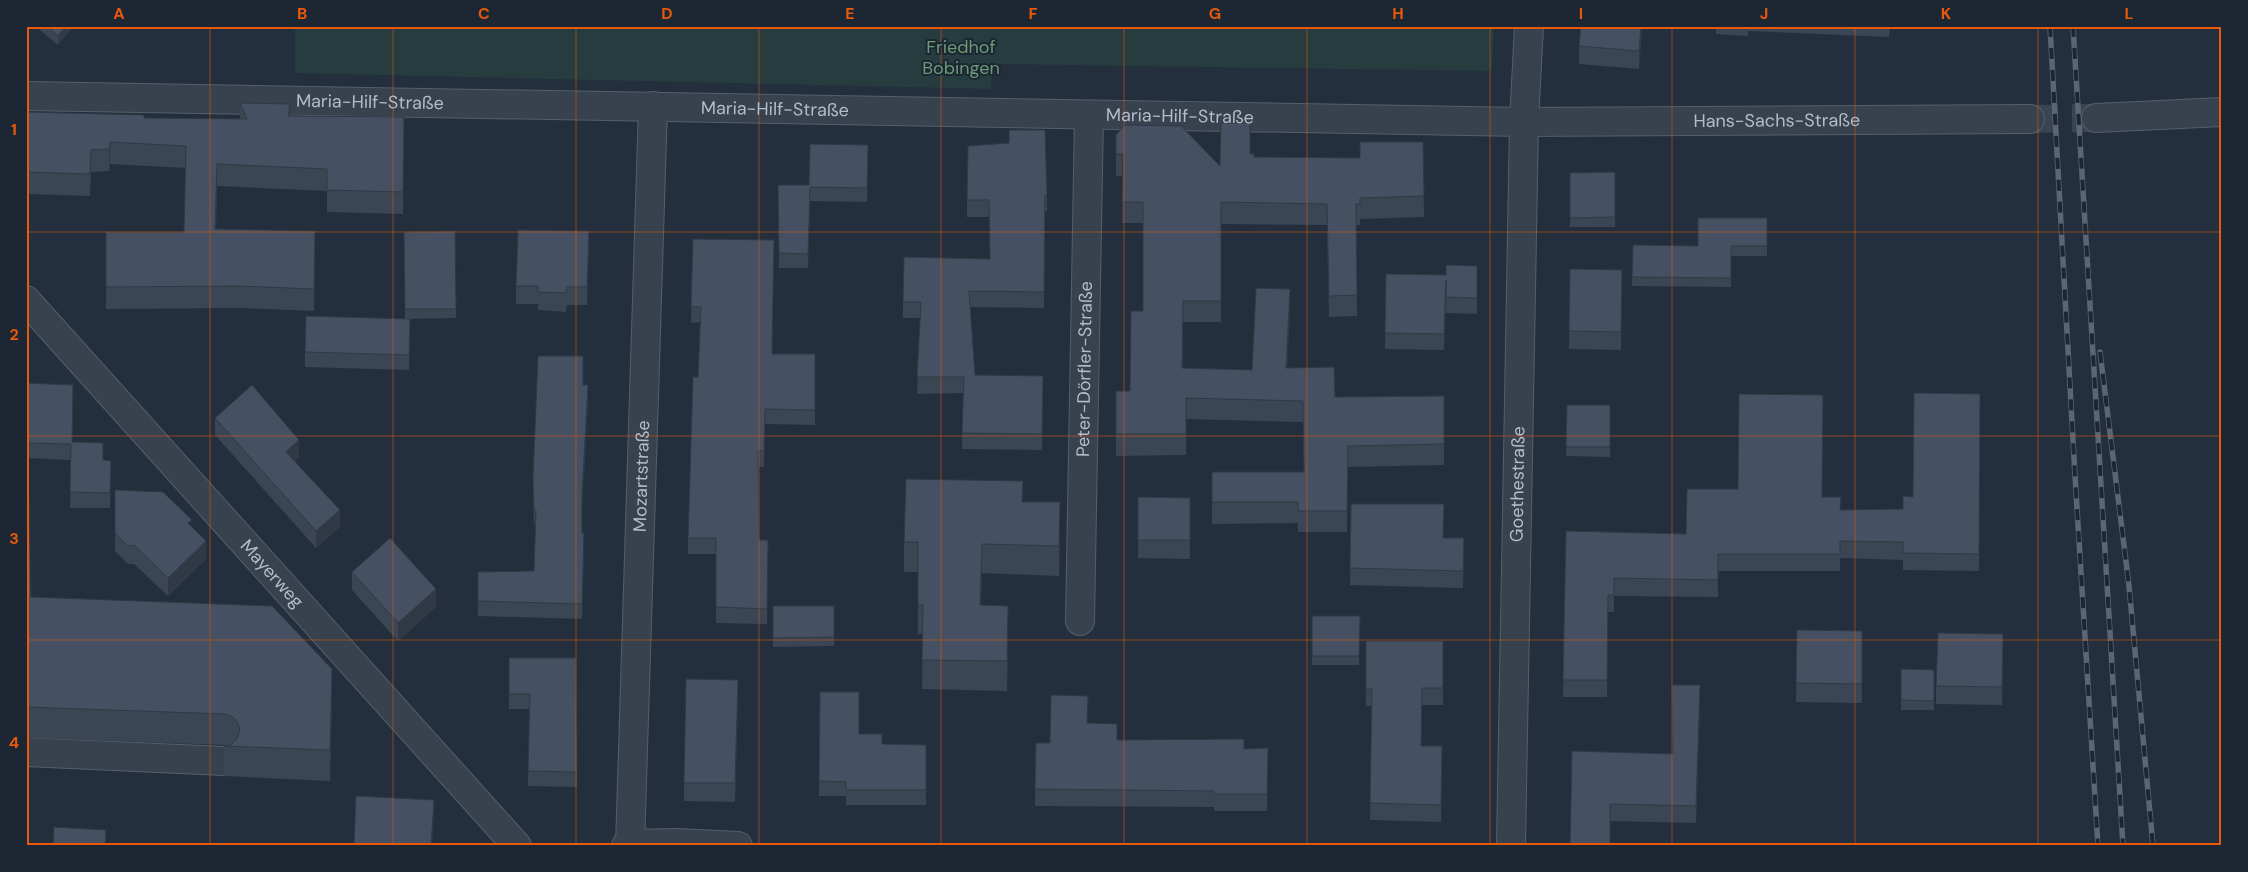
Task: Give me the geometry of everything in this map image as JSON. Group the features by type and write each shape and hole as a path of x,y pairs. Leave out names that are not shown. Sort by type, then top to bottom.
{"street":[{"name":"Goethestraße","path":"1511,846 1524,122 1529,26"},
{"name":"Maria-Hilf-Straße","path":"26,96 1524,122"},
{"name":"Mozartstraße","path":"628,845 653,106"},
{"path":"2096,118 2222,112"},
{"name":"Peter-Dörfler-Straße","path":"1080,621 1089,115"},
{"name":"Hans-Sachs-Straße","path":"1524,122 2030,119"},
{"name":"Mayerweg","path":"26,300 517,846"},
{"path":"26,752 224,761"},
{"path":"628,845 676,843 738,846"}],"green space":[{"name":"Friedhof Bobingen","path":"295,26 1494,26 1492,71 992,64 991,89 295,73"}],"building":[{"path":"47,26 66,26 58,36"},
{"path":"1581,26 1641,26 1639,51 1579,46"},
{"path":"240,103 290,104 288,116 404,117 403,192 327,190 327,169 217,164 215,229 315,231 314,289 239,286 106,287 106,232 184,232 186,146 110,142 109,149 91,150 90,174 26,172 26,112 144,115 144,118 247,119"},
{"path":"1221,123 1250,123 1250,154 1254,154 1254,157 1360,158 1360,142 1423,142 1424,196 1360,198 1360,204 1356,204 1357,295 1329,296 1327,204 1221,202 1221,301 1183,301 1182,368 1252,370 1256,288 1290,289 1286,368 1334,367 1335,397 1444,396 1444,444 1348,446 1347,511 1298,511 1298,502 1212,502 1212,472 1304,472 1303,401 1186,398 1186,434 1116,434 1116,391 1130,391 1131,311 1143,311 1143,202 1122,202 1123,154 1116,154 1116,135 1125,125 1181,126 1220,166"},
{"path":"1009,130 1045,130 1047,195 1045,195 1044,292 969,291 975,375 1043,376 1042,434 962,433 964,377 917,377 921,302 903,302 904,257 990,259 989,200 967,200 968,146 1009,143"},
{"path":"810,144 868,145 867,188 810,187 808,254 779,253 778,185 809,185"},
{"path":"1615,172 1615,217 1570,218 1570,173"},
{"path":"1698,218 1767,218 1767,246 1731,246 1731,278 1632,277 1633,245 1698,246"},
{"path":"518,230 589,231 587,287 567,287 566,293 538,292 538,286 516,286"},
{"path":"455,231 456,309 405,309 404,232"},
{"path":"693,239 774,240 772,354 815,354 815,410 765,409 764,451 758,451 759,540 768,540 767,609 716,607 716,538 688,538 693,377 698,377 701,307 691,307"},
{"path":"1446,265 1477,266 1477,298 1446,297 1446,280 1444,334 1385,333 1386,274 1446,275"},
{"path":"1570,269 1622,270 1621,332 1569,331"},
{"path":"306,316 410,319 409,355 305,352"},
{"path":"538,356 583,356 583,385 588,385 582,495 582,533 584,533 582,604 478,601 478,572 534,571 536,510 534,510 533,479"},
{"path":"26,383 73,385 72,442 103,443 103,460 111,461 110,493 70,492 71,444 26,443"},
{"path":"252,385 299,440 286,452 340,510 316,531 215,418"},
{"path":"1914,393 1980,394 1979,554 1903,553 1903,542 1840,541 1840,554 1718,554 1718,580 1614,578 1614,595 1608,595 1607,680 1563,680 1566,531 1686,534 1687,489 1738,489 1739,394 1823,395 1822,497 1841,497 1840,510 1903,509 1903,496 1913,497"},
{"path":"1567,405 1610,405 1610,447 1566,447"},
{"path":"906,479 1023,481 1022,502 1060,502 1059,546 982,544 980,605 1008,606 1007,661 922,660 923,605 918,605 918,542 904,542"},
{"path":"115,490 163,492 192,520 188,523 206,541 168,578 134,545 128,546 115,533"},
{"path":"1138,497 1190,498 1190,540 1138,540"},
{"path":"26,498 29,498 31,597 272,606 332,669 330,750 224,746 232,744 237,739 240,730 238,723 233,717 225,714 26,707"},
{"path":"1351,504 1444,504 1443,538 1464,538 1463,571 1350,568"},
{"path":"390,538 436,589 398,623 352,572"},
{"path":"773,606 834,606 834,637 773,638"},
{"path":"1312,616 1360,616 1359,656 1312,656"},
{"path":"1797,630 1862,631 1862,684 1796,683"},
{"path":"1938,633 2003,634 2002,687 1936,686"},
{"path":"1366,641 1443,641 1443,688 1422,688 1421,746 1442,746 1441,805 1370,803 1372,689 1366,689"},
{"path":"509,658 576,658 577,772 528,771 530,694 509,694"},
{"path":"1901,669 1934,670 1934,701 1901,700"},
{"path":"686,679 738,680 735,783 684,783"},
{"path":"1672,685 1700,685 1696,806 1610,804 1610,846 1570,846 1572,751 1673,754"},
{"path":"820,692 859,692 859,734 882,734 882,744 926,745 926,790 846,790 846,782 819,781"},
{"path":"1051,695 1088,696 1087,723 1117,724 1117,740 1244,739 1244,749 1268,748 1267,794 1214,794 1214,791 1035,789 1036,743 1050,743"},
{"path":"356,796 434,800 431,846 354,846"},
{"path":"54,827 106,830 105,846 53,846"}],"tunnel":[{"path":"2030,119 2096,118"}],"railway":[{"path":"2050,26 2098,846"},
{"path":"2073,26 2123,846"},
{"path":"2100,352 2129,586 2153,846"}]}
